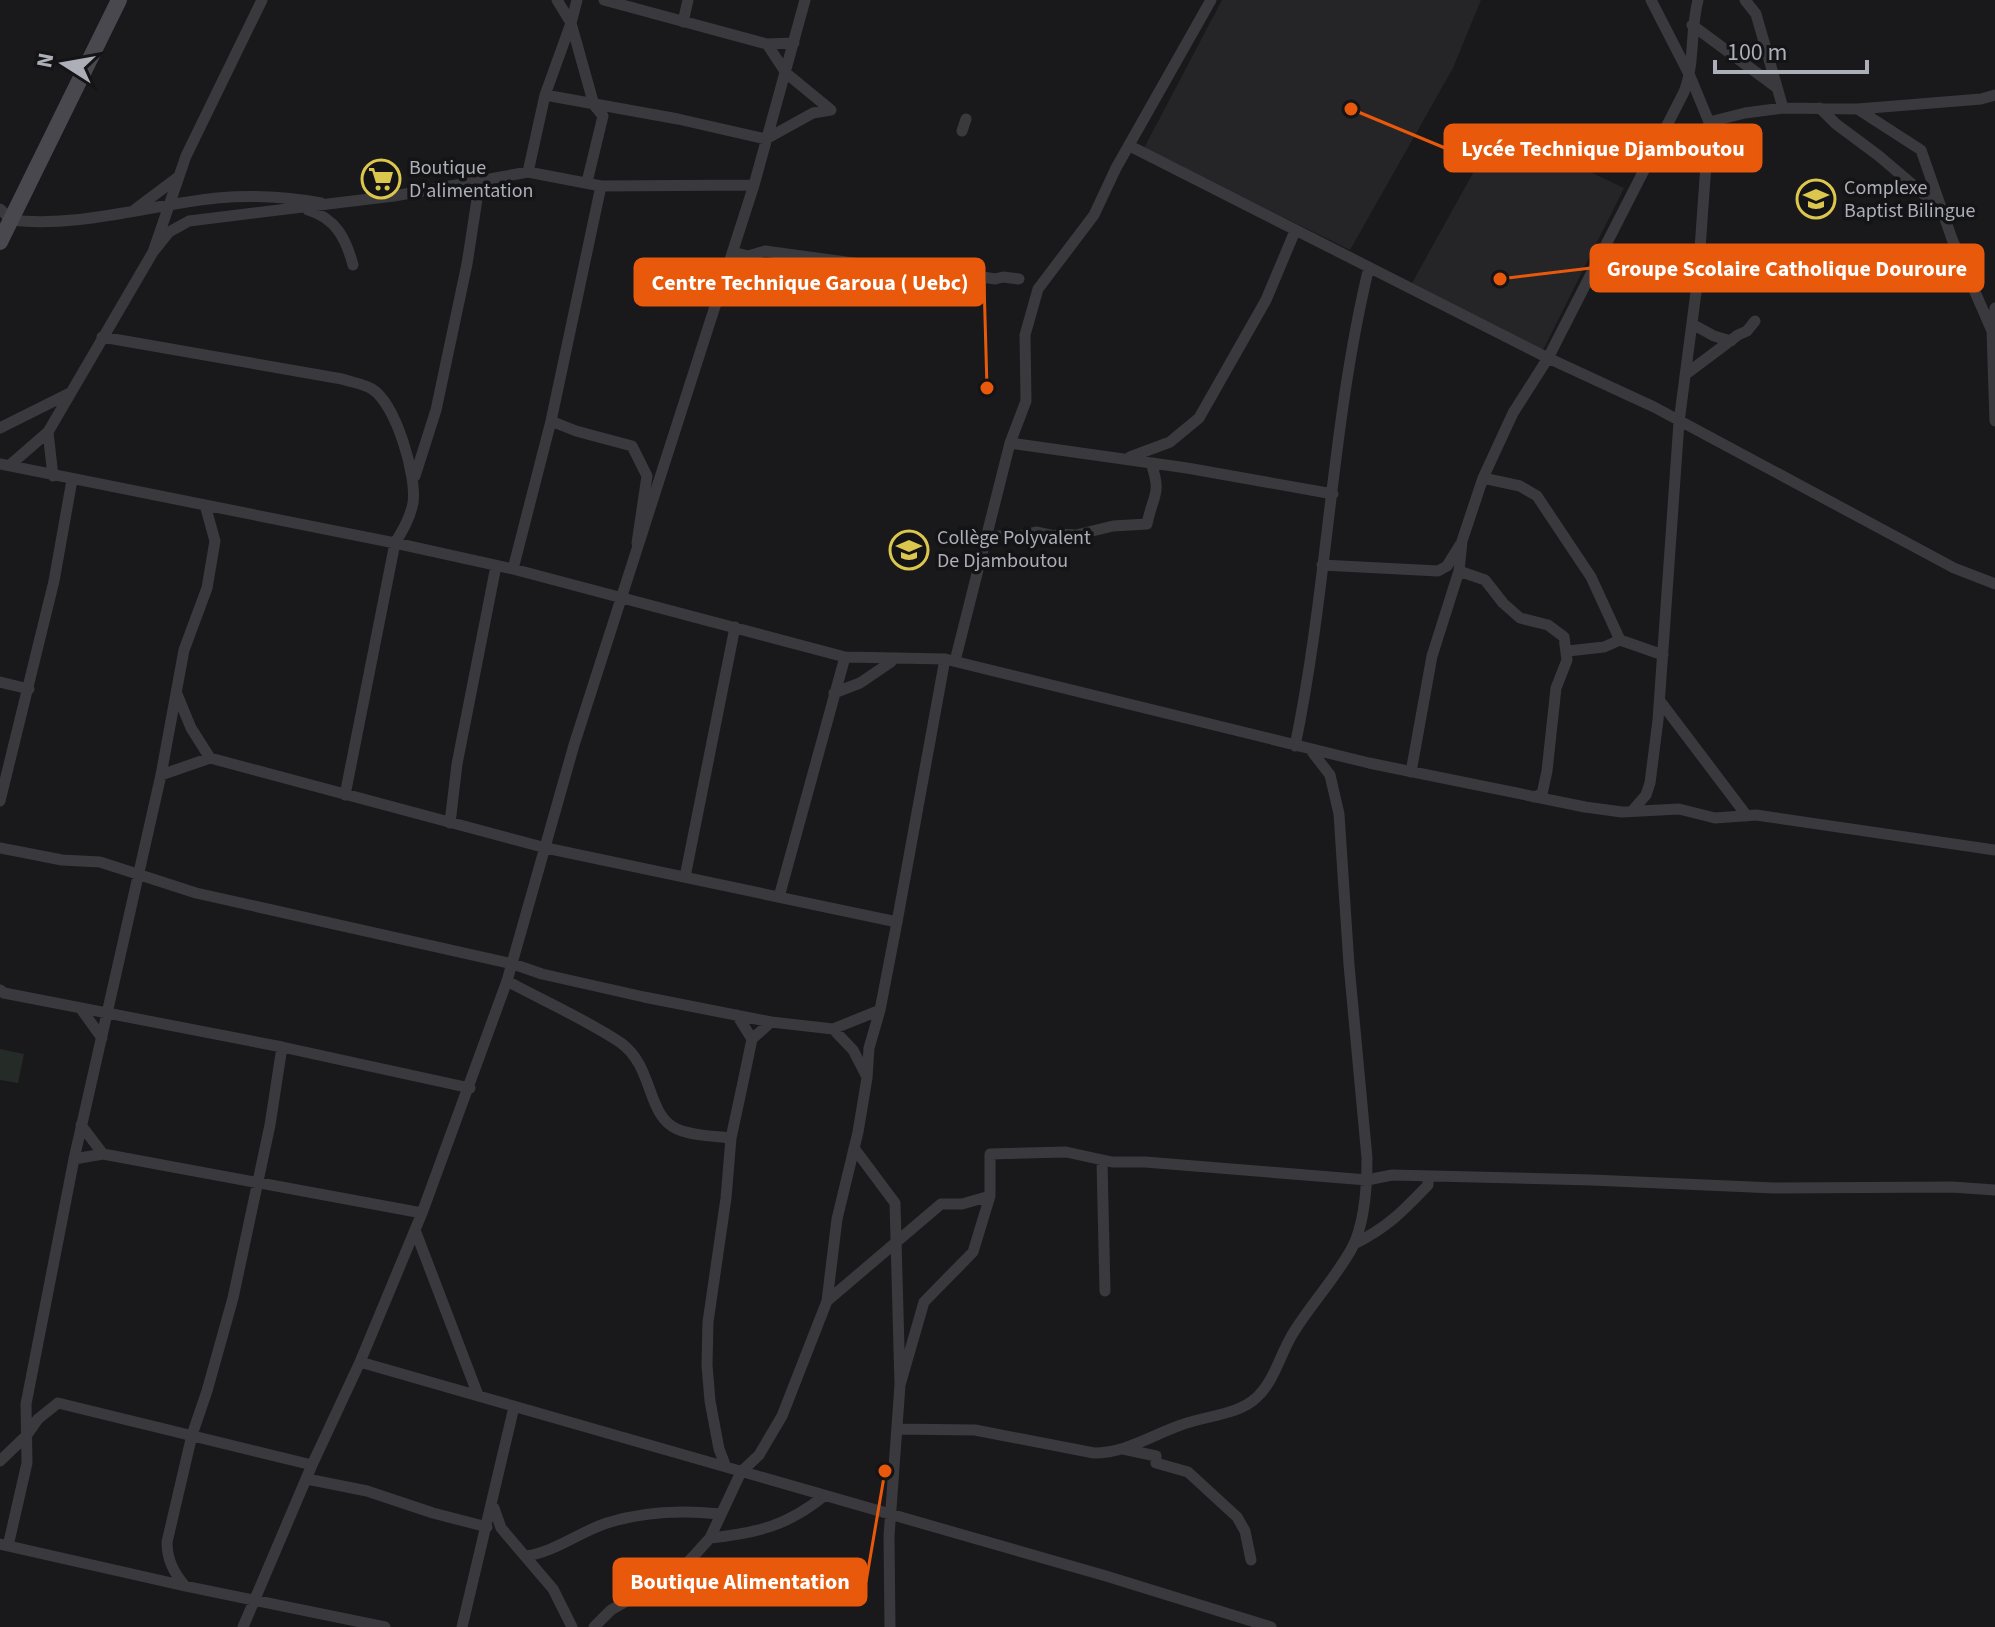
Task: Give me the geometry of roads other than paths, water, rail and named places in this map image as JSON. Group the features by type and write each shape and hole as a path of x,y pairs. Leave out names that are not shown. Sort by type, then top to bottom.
{"main road":[{"path":"0,242 5,214 119,0"}],"street":[{"path":"153,252 177,177 262,0"},
{"path":"557,0 571,23 594,105 603,116 587,182"},
{"path":"528,172 545,95 577,0"},
{"path":"604,0 767,44 794,43"},
{"path":"683,22 688,0"},
{"path":"243,1627 422,1213 513,964 574,745 638,555 754,185 805,0"},
{"path":"594,1627 611,1610 680,1571 710,1538 741,1472 759,1455 782,1416 827,1301 837,1219 854,1148 867,1078 869,1048 880,1010 950,660 988,536 1010,443 1026,401 1025,335 1038,289 1094,215 1116,168 1211,0"},
{"path":"1632,811 1646,795 1650,783 1660,701 1679,422 1692,324 1709,122 1690,76 1651,0"},
{"path":"1322,565 1438,571 1447,566 1462,541 1483,478 1513,413 1548,358 1676,108 1690,76 1692,25 1698,0"},
{"path":"1745,0 1756,14 1783,108"},
{"path":"1692,25 1776,87"},
{"path":"545,95 678,119 766,139 813,113 831,110 786,73 767,44"},
{"path":"1709,122 1783,108 1858,109 1981,99 1995,95"},
{"path":"1981,99 1995,106"},
{"path":"1820,108 1940,208"},
{"path":"1858,109 1921,150 1940,208 1992,331"},
{"path":"1130,146 1679,422 1954,568 1995,584"},
{"path":"5,464 48,432 153,252 169,232 189,221 394,196 528,172 601,186 754,185"},
{"path":"132,212 177,177"},
{"path":"345,795 395,543 410,514 414,478 436,410 467,264 480,180"},
{"path":"513,569 551,421 601,186"},
{"path":"5,214 54,222 220,198 298,199 328,205"},
{"path":"300,209 322,214 336,226 344,238 353,265"},
{"path":"1123,458 1170,442 1199,418 1266,300 1295,231"},
{"path":"733,252 748,256 765,251 868,265 895,264 995,279 1019,279"},
{"path":"1295,746 1333,494 1339,428 1369,267"},
{"path":"1995,308 1992,331 1995,421"},
{"path":"1686,374 1747,331 1755,321"},
{"path":"1692,324 1731,341"},
{"path":"102,337 342,379 373,389 389,410 414,478"},
{"path":"0,428 70,392"},
{"path":"551,421 632,446 647,476 637,531 638,555"},
{"path":"48,432 53,476"},
{"path":"1010,443 1123,458 1333,494"},
{"path":"988,536 1020,536 1036,532 1055,536 1076,535 1113,526 1147,524 1158,491 1151,463"},
{"path":"5,464 513,569 862,664 950,660"},
{"path":"1483,478 1520,486 1537,496 1591,577 1620,640"},
{"path":"0,801 54,581 72,480"},
{"path":"205,505 215,541 207,588 184,650 161,775 81,1125 26,1404 27,1463 4,1545 385,1627"},
{"path":"1411,772 1432,656 1459,571 1462,541"},
{"path":"450,823 457,764 496,566"},
{"path":"1459,571 1485,580 1520,618 1540,622 1564,637 1568,651 1556,688 1542,794 1532,797"},
{"path":"685,877 735,627"},
{"path":"1568,651 1604,647 1620,640 1663,655"},
{"path":"844,658 950,660 1295,746 1585,807 1632,811 1679,809 1715,818 1756,815 1995,850"},
{"path":"779,897 844,658"},
{"path":"834,693 860,683 891,662"},
{"path":"0,682 29,689"},
{"path":"176,691 191,728 210,758"},
{"path":"1660,701 1747,816"},
{"path":"897,1429 975,1430 1094,1453 1111,1453 1180,1425 1235,1409 1254,1401 1266,1387 1297,1327 1354,1244 1367,1180 1339,814 1330,775 1310,749"},
{"path":"161,775 210,758 546,848 897,922"},
{"path":"0,848 62,860 100,862 196,893 513,964 542,974 644,997 771,1022 833,1029 880,1010"},
{"path":"507,981 623,1044 646,1075 657,1110 664,1121 685,1132 731,1138"},
{"path":"1,993 282,1047 470,1088"},
{"path":"81,1009 102,1038"},
{"path":"737,1015 752,1039"},
{"path":"726,1467 714,1426 707,1365 708,1322 726,1198 731,1138 752,1039 771,1022"},
{"path":"833,1029 853,1050 867,1078"},
{"path":"185,1586 171,1565 167,1542 192,1435 221,1346 270,1125 282,1047"},
{"path":"81,1125 103,1154"},
{"path":"854,1148 895,1203 900,1385 890,1516 890,1627"},
{"path":"900,1385 924,1302 973,1252 990,1196 990,1154 1066,1152 1102,1161 1367,1180 1392,1175 1774,1188 1952,1187 1995,1190"},
{"path":"74,1159 103,1154 422,1213"},
{"path":"1102,1161 1105,1291"},
{"path":"1354,1244 1380,1231 1400,1215 1428,1185 1428,1176"},
{"path":"827,1301 941,1204 962,1204 990,1196"},
{"path":"415,1230 478,1395"},
{"path":"360,1362 1106,1576 1271,1627"},
{"path":"0,1461 26,1436 38,1419 58,1403 312,1465"},
{"path":"462,1627 514,1407"},
{"path":"1122,1449 1156,1456 1156,1463 1188,1472 1237,1517 1245,1531 1251,1560"},
{"path":"307,1479 367,1491 487,1527"},
{"path":"710,1538 748,1534 784,1523 824,1496"},
{"path":"493,1504 501,1528 553,1589 572,1627"},
{"path":"526,1556 539,1554 606,1523 648,1513 688,1511 720,1514"}],"place":[{"name":"Lycée Technique Djamboutou","path":"1351,109"},
{"name":"Boutique D'alimentation","path":"381,179"},
{"name":"Complexe Baptist Bilingue","path":"1816,199"},
{"name":"Groupe Scolaire Catholique Douroure","path":"1500,279"},
{"name":"Centre Technique Garoua ( Uebc)","path":"987,388"},
{"name":"Collège Polyvalent De Djamboutou","path":"909,550"},
{"name":"Boutique Alimentation","path":"885,1471"}]}
